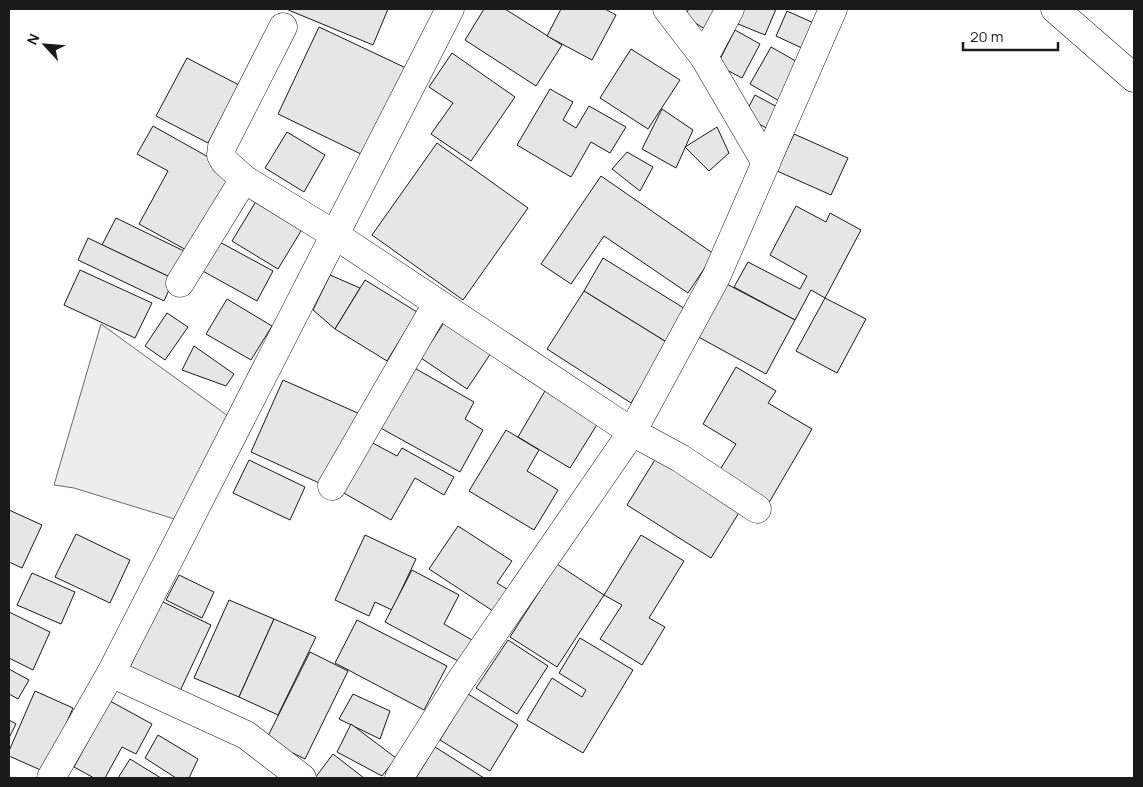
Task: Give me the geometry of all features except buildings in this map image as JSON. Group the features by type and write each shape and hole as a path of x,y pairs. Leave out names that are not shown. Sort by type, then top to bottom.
{"street":[{"path":"51,778 111,673 450,9"},
{"path":"667,9 704,57 766,163"},
{"path":"704,57 730,9"},
{"path":"399,778 459,683 632,432 716,277 833,9"},
{"path":"1055,9 1134,78"},
{"path":"283,27 220,151 225,162 244,179 335,235 632,432 680,458 757,509"},
{"path":"180,283 244,179"},
{"path":"332,486 437,304"},
{"path":"111,673 246,735 302,778"}],"shaded area":[{"path":"101,324 235,421 181,521 74,488 54,485"}]}
